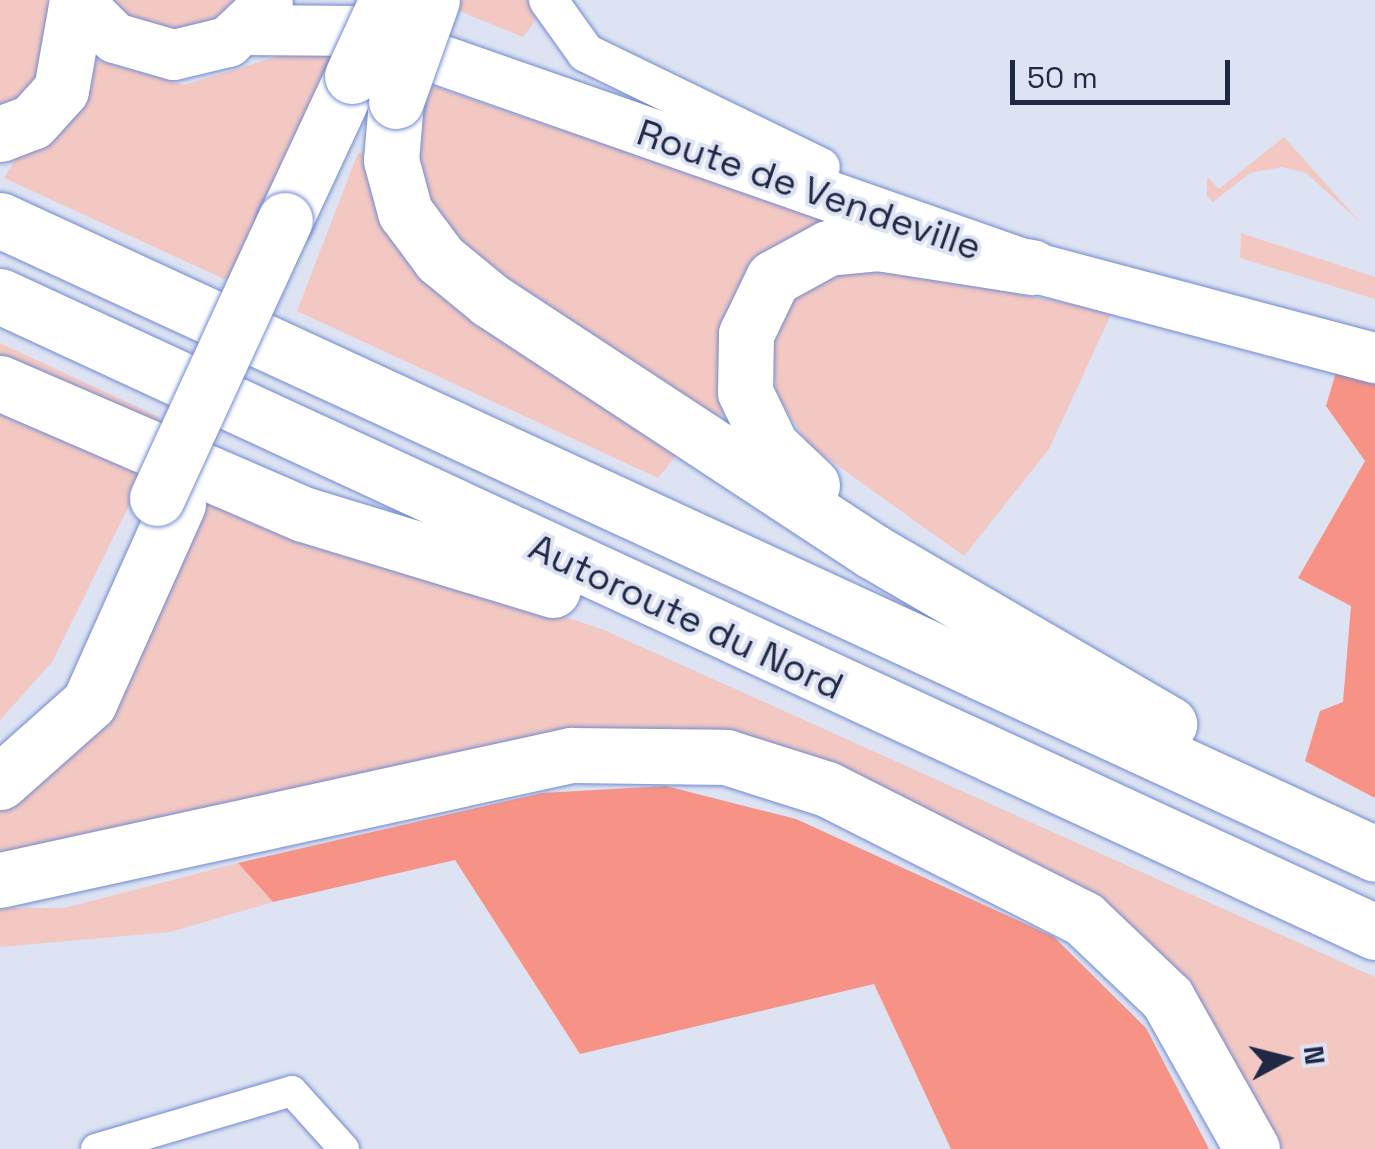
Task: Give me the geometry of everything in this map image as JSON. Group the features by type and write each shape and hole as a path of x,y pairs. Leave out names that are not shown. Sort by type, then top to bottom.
{"highway":[{"path":"0,134 32,122 61,90 77,0"},
{"path":"387,0 373,88 395,184 440,258 896,565 1227,754 1250,794"},
{"path":"373,88 412,0"},
{"path":"0,782 88,703 167,501 295,225 373,88 432,0"},
{"name":"Autoroute du Nord","path":"0,220 1375,854"},
{"path":"896,565 877,533 794,470 753,417 743,366 754,305 773,278 828,248 878,243 1032,267"},
{"name":"Autoroute du Nord","path":"0,296 681,616 1375,932"},
{"path":"0,382 303,514 530,581 643,626 681,616"},
{"path":"0,748 38,720 71,676 167,501"},
{"path":"0,880 571,755 726,758 826,789 1084,919 1166,998 1252,1149"}],"main road":[{"path":"77,0 115,38 159,54 205,51 258,15"},
{"name":"Route de Vendeville","path":"363,0 821,168 1375,325"},
{"name":"Route de Vendeville","path":"258,15 358,31 1032,267 1375,358"}],"street":[{"path":"548,0 586,53 821,168"},
{"path":"96,1149 292,1092 344,1149"}],"shaded area":[{"path":"0,0 47,0 54,47 28,94 0,107"},
{"path":"105,0 244,0 188,33 143,28"},
{"path":"454,0 533,0 537,18 523,37 452,8"},
{"path":"342,52 233,283 4,178 18,155 73,118 97,60 184,85 289,53"},
{"path":"432,86 826,219 727,411 713,419 499,281 439,223 420,184 418,128"},
{"path":"1284,137 1360,222 1306,173 1282,167 1250,173 1213,202 1207,196 1207,177 1219,189"},
{"path":"376,150 391,228 683,447 658,478 297,311 358,153"},
{"path":"1241,233 1375,277 1375,299 1240,258"},
{"path":"874,266 1112,312 1049,449 964,556 809,445 777,396 772,353 783,311 816,279"},
{"path":"0,343 159,417 153,434 0,366"},
{"path":"1336,372 1375,384 1375,798 1305,761 1320,711 1343,702 1351,606 1298,578 1365,461 1326,406"},
{"path":"0,404 146,471 52,662 0,720"},
{"path":"203,496 604,630 1375,977 1375,1149 1279,1149 1190,991 1101,899 762,748 0,861 0,808 89,739"},
{"path":"666,786 796,819 1054,937 1146,1028 1209,1149 951,1149 874,984 580,1054 455,860 273,902 238,863 542,793"},
{"path":"238,863 273,902 170,932 0,947 0,908 64,908"}]}
